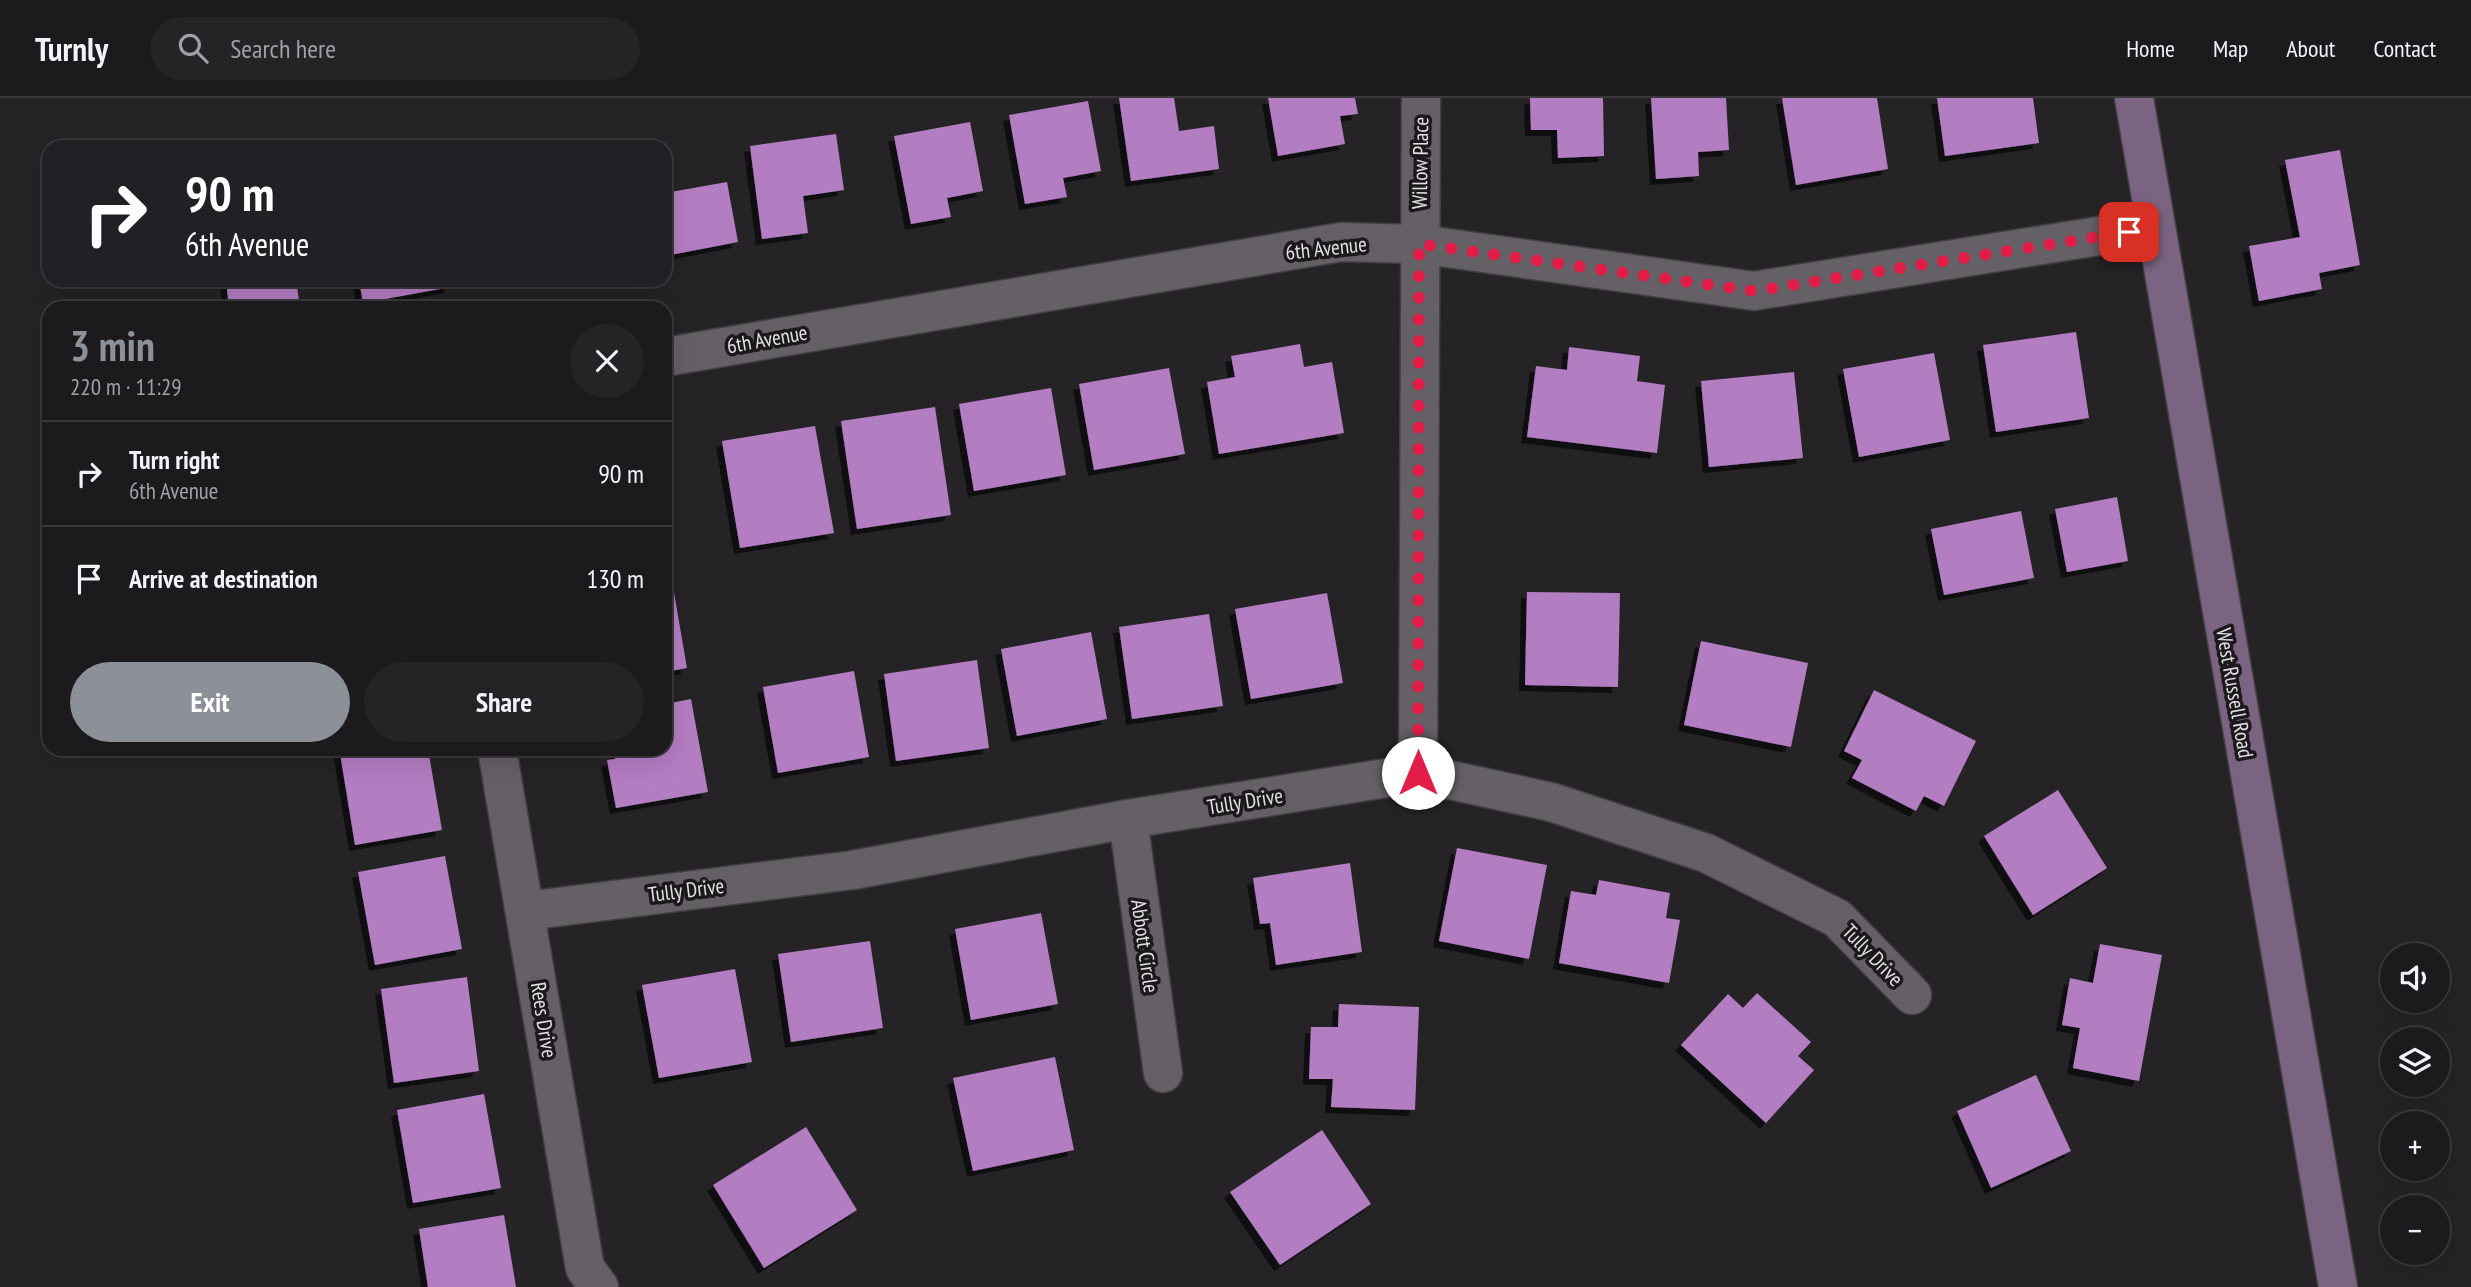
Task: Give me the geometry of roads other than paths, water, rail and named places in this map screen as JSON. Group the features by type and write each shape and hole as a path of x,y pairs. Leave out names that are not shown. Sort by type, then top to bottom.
{"street":[{"name":"Willow Place","path":"1418,773 1421,98"},
{"name":"West Russell Road","path":"2134,98 2338,1287"},
{"name":"6th Avenue","path":"672,356 1340,242 1419,244 1754,291 2155,227"},
{"name":"Rees Drive","path":"499,756 585,1268 600,1287"},
{"name":"Tully Drive","path":"526,911 853,870 1128,819 1418,773 1551,802 1706,853 1837,918 1912,995"},
{"name":"Abbott Circle","path":"1128,819 1163,1073"}]}
